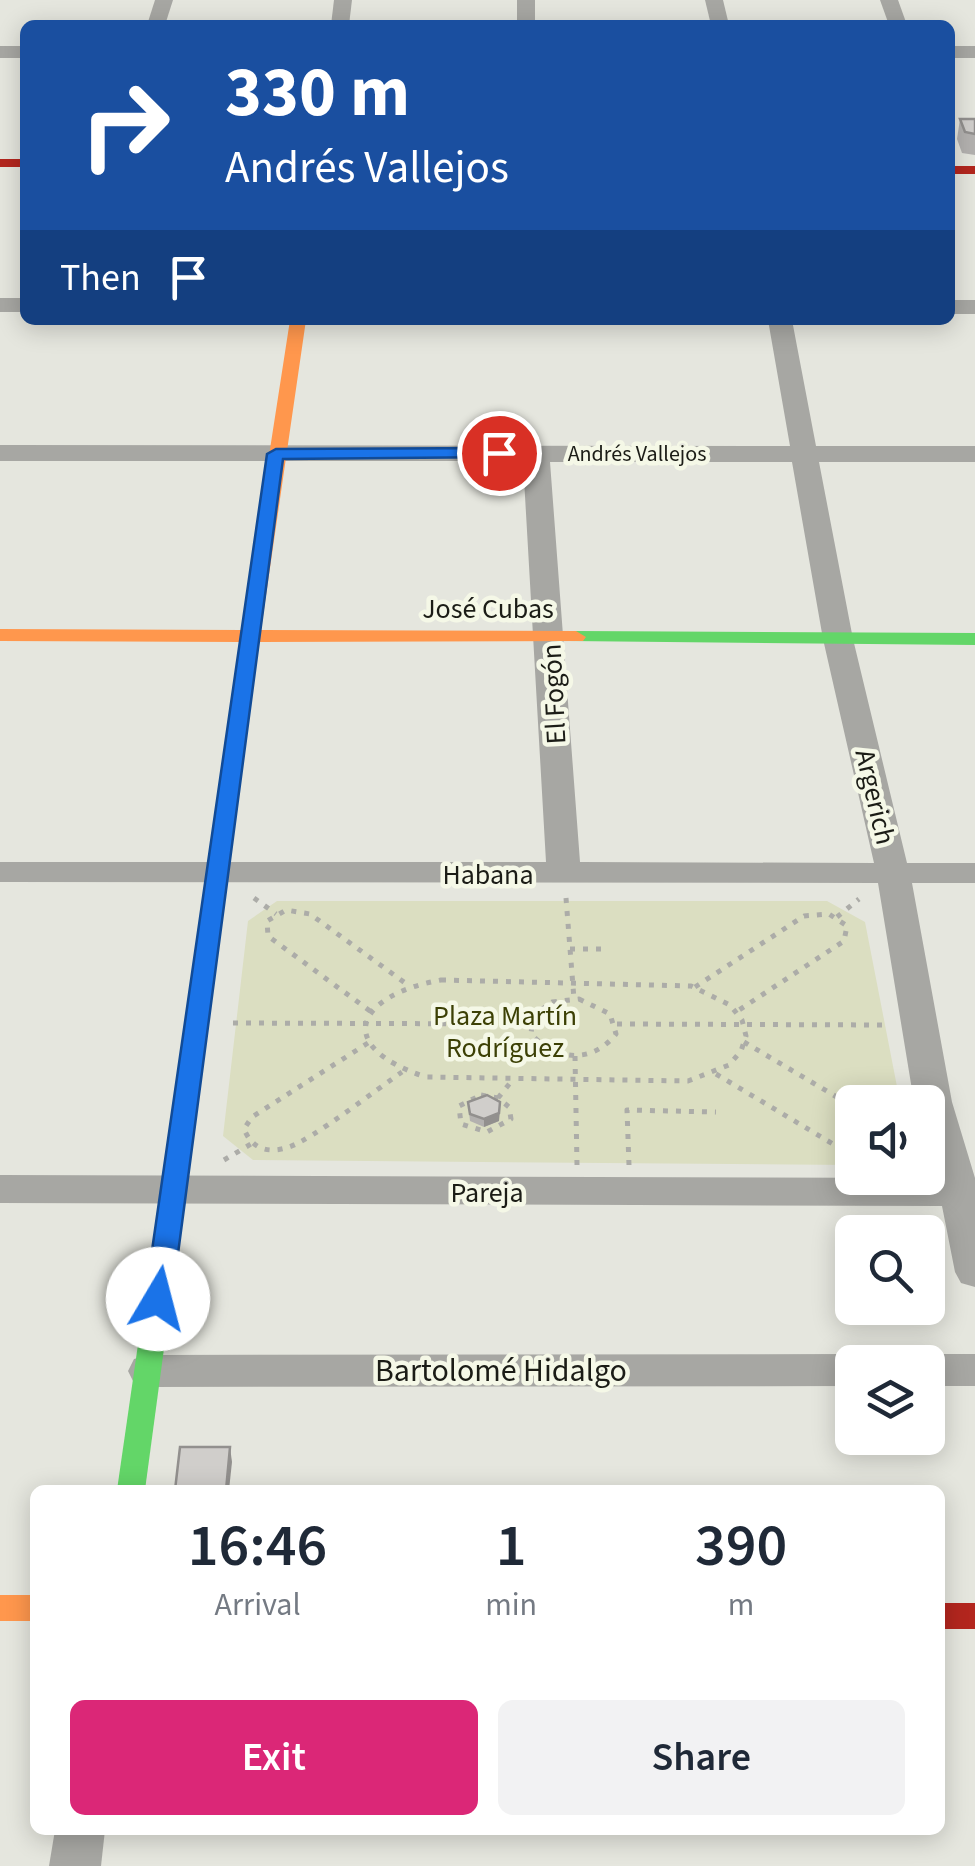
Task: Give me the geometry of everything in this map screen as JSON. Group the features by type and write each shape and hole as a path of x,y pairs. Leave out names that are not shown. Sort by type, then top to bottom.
{"street":[{"path":"132,1485 297,325"},
{"name":"Argerich","path":"781,325 838,639 892,873 933,1102 967,1193 975,1272"},
{"name":"Andrés Vallejos","path":"0,453 975,454"},
{"name":"El Fogón","path":"536,453 564,875"},
{"name":"José Cubas","path":"0,635 975,639"},
{"name":"Habana","path":"0,872 975,873"},
{"name":"Pareja","path":"0,1189 967,1193"},
{"name":"Bartolomé Hidalgo","path":"148,1371 835,1370"},
{"path":"945,1370 975,1370"},
{"path":"0,1608 30,1608"},
{"path":"945,1616 975,1616"},
{"path":"74,1866 79,1835"}],"path":[{"path":"564,875 574,999"},
{"path":"370,1011 268,936 267,920 286,910 310,914 408,984"},
{"path":"695,987 804,916 828,914 847,926 844,941 736,1012"},
{"path":"570,949 602,949"},
{"path":"440,980 572,981 695,987 713,993 736,1012 743,1025 744,1042 730,1065 688,1081 426,1077 402,1072 382,1062 368,1043 365,1023 370,1011 378,1001 408,984 440,980"},
{"path":"530,1024 541,1008 574,999 604,1008 617,1024"},
{"path":"195,1023 530,1024"},
{"path":"530,1024 537,1043 560,1055 574,1056 602,1050 611,1043 617,1024"},
{"path":"617,1024 920,1026"},
{"path":"744,1042 835,1096"},
{"path":"368,1043 252,1117 244,1129 248,1142 262,1150 290,1146 402,1072"},
{"path":"574,1056 578,1193"},
{"path":"715,1073 835,1145"},
{"path":"498,1098 514,1078"},
{"path":"481,1096 498,1098 512,1113 501,1129 475,1132 461,1124 457,1112 465,1101 481,1096"},
{"path":"630,1193 627,1110 716,1112"}],"green space":[{"name":"Plaza Martín Rodríguez","path":"277,901 827,901 865,922 897,1085 835,1085 835,1165 253,1160 223,1136 248,921"}],"building":[{"path":"960,119 975,119 975,134 965,132"},
{"path":"487,1095 500,1102 499,1113 484,1119 470,1114 468,1102"},
{"path":"180,1447 230,1447 226,1485 176,1485"}],"traffic: fast":[{"path":"576,637 975,639"},
{"path":"132,1485 244,679"}],"traffic: slow":[{"path":"244,679 297,325"},
{"path":"0,635 576,637"},
{"path":"0,1608 30,1608"}],"traffic: jam":[{"path":"0,163 20,163"},
{"path":"955,170 975,170"},
{"path":"945,1616 975,1616"}],"route":[{"path":"158,1299 276,454 499,453"}]}
